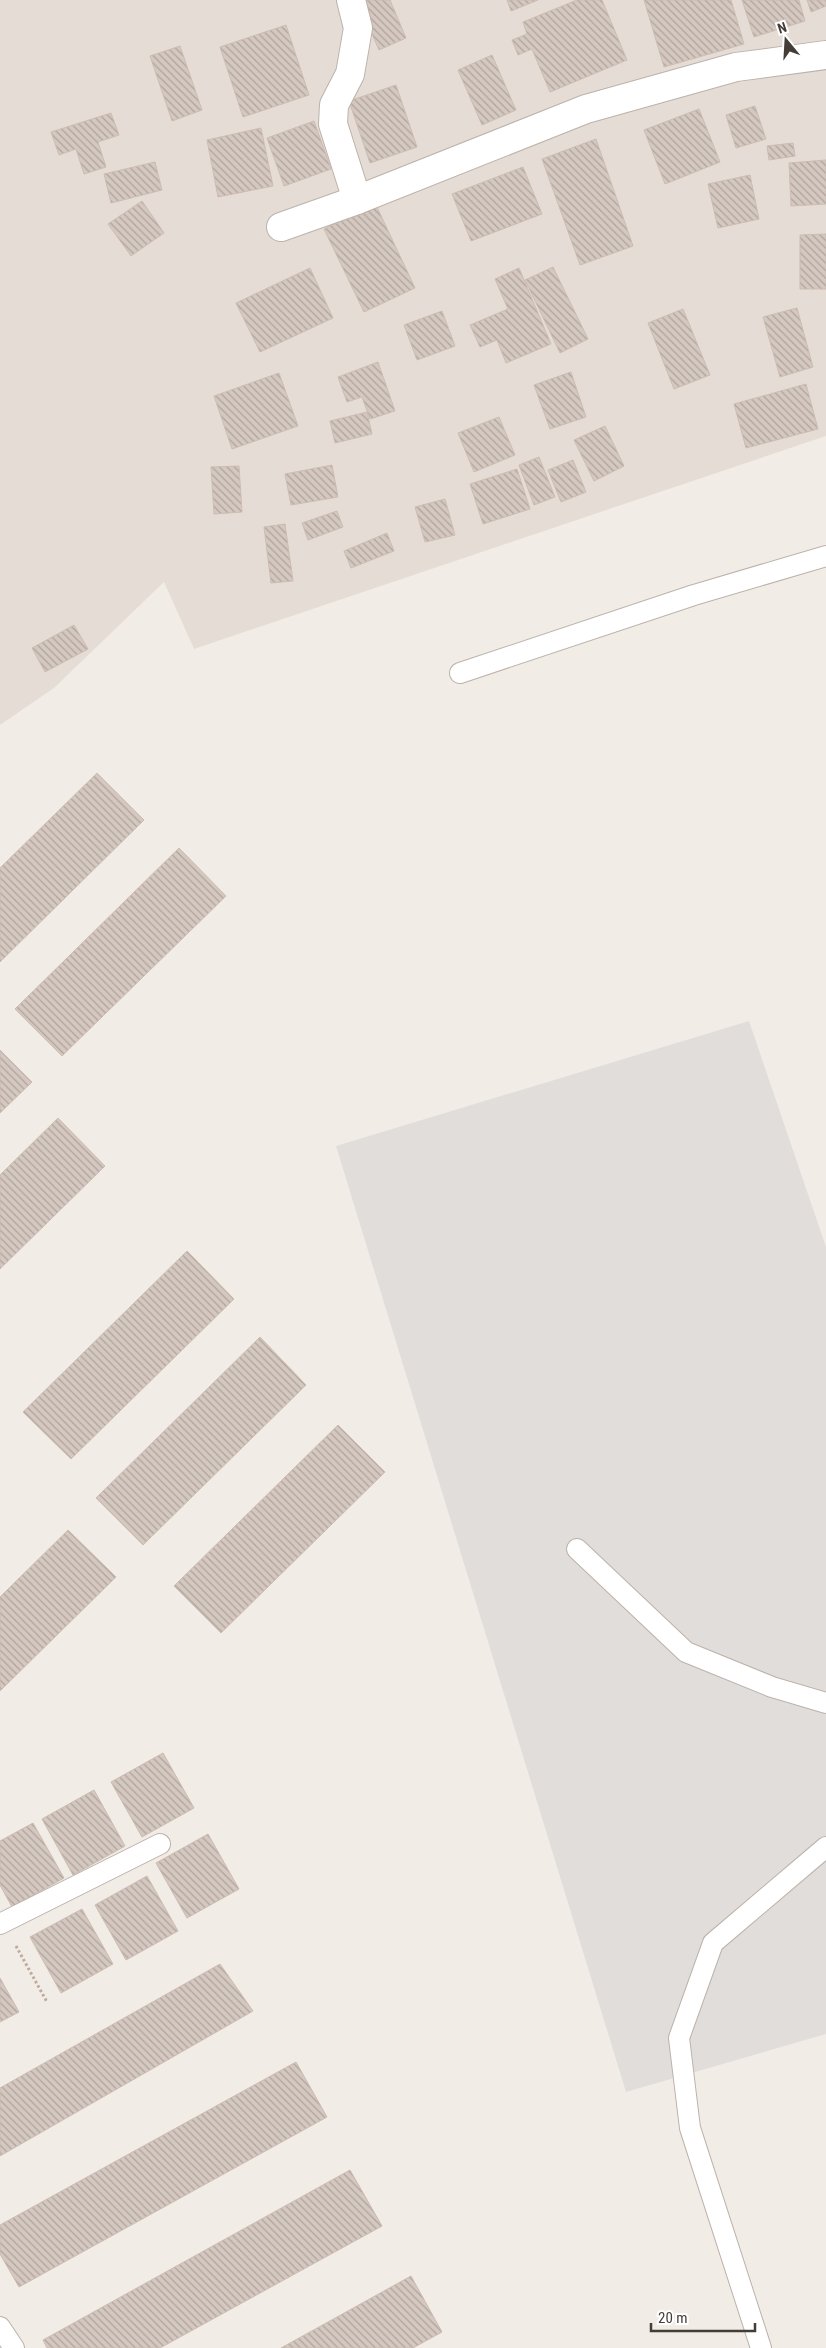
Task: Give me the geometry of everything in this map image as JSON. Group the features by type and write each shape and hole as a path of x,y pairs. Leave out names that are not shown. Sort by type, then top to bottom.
{"street":[{"path":"351,0 358,28 350,74 334,106 333,124 357,200"},
{"path":"281,227 357,200 586,109 736,67 826,55"}],"lane":[{"path":"460,673 694,594 826,556"},
{"path":"577,1549 686,1652 772,1687 826,1703"},
{"path":"1,1923 160,1844"},
{"path":"761,2348 690,2128 679,2038 713,1943 826,1847"},
{"path":"0,2326 14,2348"}],"path":[{"path":"1,1923 48,2002"}],"shaded area":[{"path":"0,0 826,0 826,436 194,649 164,582 54,688 0,725"},
{"path":"749,1021 826,1247 826,2034 626,2092 336,1146"}],"building":[{"path":"357,0 390,0 406,38 379,50"},
{"path":"507,0 538,0 511,11"},
{"path":"577,0 602,0 627,60 550,92 532,49 518,55 512,40 527,34 523,22"},
{"path":"644,0 731,0 744,44 664,67"},
{"path":"742,0 799,0 805,21 754,37"},
{"path":"807,0 826,0 826,6 811,12"},
{"path":"286,25 309,95 243,117 220,47"},
{"path":"180,46 202,110 172,121 150,56"},
{"path":"492,55 516,110 482,125 458,70"},
{"path":"396,85 417,147 370,163 349,101"},
{"path":"755,106 766,139 736,148 726,115"},
{"path":"699,109 720,162 665,184 644,130"},
{"path":"111,113 119,135 98,142 106,167 84,174 76,149 59,155 51,132"},
{"path":"314,121 331,169 284,186 267,138"},
{"path":"261,128 273,186 218,197 207,140"},
{"path":"596,139 633,246 580,265 542,159"},
{"path":"793,143 795,156 769,160 767,146"},
{"path":"826,160 826,204 791,206 789,163"},
{"path":"155,162 162,190 111,203 104,174"},
{"path":"523,167 542,214 471,241 452,194"},
{"path":"750,175 759,219 718,228 708,184"},
{"path":"142,201 164,233 131,256 108,224"},
{"path":"376,205 415,288 364,312 324,229"},
{"path":"826,234 826,289 800,289 800,235"},
{"path":"553,267 588,339 560,353 525,280"},
{"path":"310,268 333,318 260,352 236,303"},
{"path":"519,268 551,344 506,363 497,340 480,347 470,325 508,309 495,279"},
{"path":"797,308 813,367 780,377 763,317"},
{"path":"683,309 710,375 674,389 648,323"},
{"path":"442,311 455,346 417,360 404,325"},
{"path":"378,362 395,411 370,419 362,397 347,402 338,377"},
{"path":"571,372 586,417 550,429 534,385"},
{"path":"279,373 298,426 232,449 214,396"},
{"path":"806,384 818,429 746,448 734,404"},
{"path":"367,412 372,434 335,443 330,421"},
{"path":"499,417 515,455 474,472 458,433"},
{"path":"605,426 624,466 594,481 574,440"},
{"path":"539,457 555,497 534,505 519,465"},
{"path":"573,460 586,492 561,502 548,470"},
{"path":"332,465 338,497 291,505 285,474"},
{"path":"239,466 242,512 214,514 211,467"},
{"path":"517,469 530,509 483,524 470,484"},
{"path":"445,499 455,535 425,542 415,507"},
{"path":"337,511 343,527 308,540 302,523"},
{"path":"285,524 293,581 271,583 264,527"},
{"path":"387,533 394,551 351,568 344,551"},
{"path":"74,625 88,649 45,672 32,648"},
{"path":"97,773 144,820 0,962 0,868"},
{"path":"179,848 226,896 62,1056 15,1009"},
{"path":"0,1050 32,1082 0,1113"},
{"path":"58,1118 105,1166 0,1269 0,1175"},
{"path":"187,1251 234,1299 71,1459 23,1412"},
{"path":"260,1337 306,1385 143,1545 96,1498"},
{"path":"338,1425 385,1472 221,1633 174,1586"},
{"path":"68,1530 116,1577 0,1691 0,1597"},
{"path":"163,1753 194,1808 142,1837 111,1782"},
{"path":"94,1790 125,1846 73,1875 42,1819"},
{"path":"33,1823 64,1878 12,1907 0,1885 0,1841"},
{"path":"208,1834 239,1889 187,1918 156,1863"},
{"path":"147,1876 178,1931 126,1960 95,1905"},
{"path":"82,1909 113,1964 61,1993 30,1937"},
{"path":"220,1964 253,2011 0,2156 0,2088"},
{"path":"0,1978 19,2012 0,2022"},
{"path":"296,2062 327,2117 19,2287 0,2254 0,2225"},
{"path":"350,2170 382,2226 160,2348 47,2348 43,2340"},
{"path":"411,2276 442,2332 413,2348 281,2348"}]}
